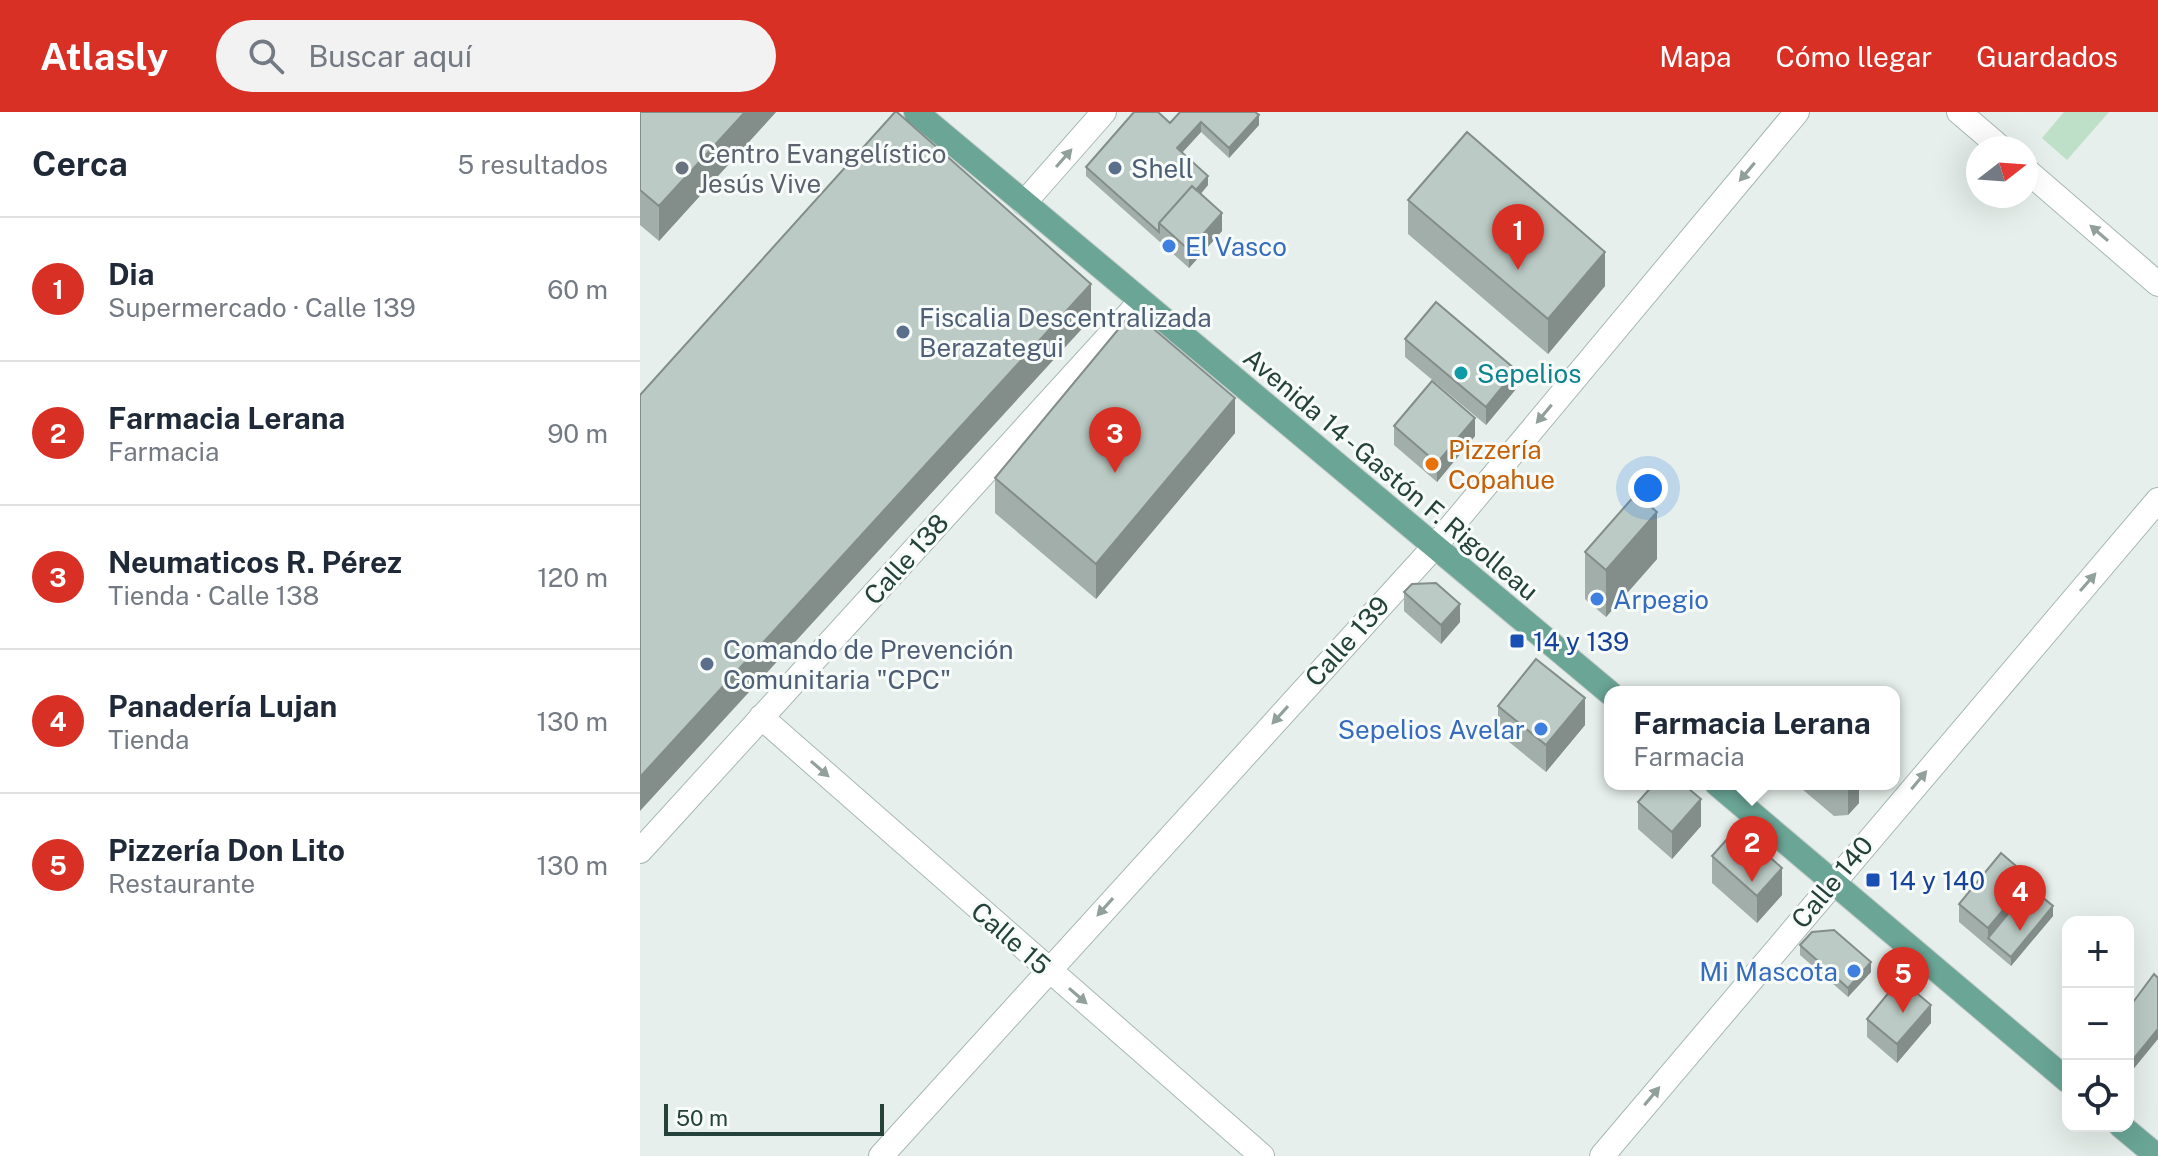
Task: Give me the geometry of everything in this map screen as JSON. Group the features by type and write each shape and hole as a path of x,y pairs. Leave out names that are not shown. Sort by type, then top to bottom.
{"main road":[{"name":"Avenida 14 - Gastón F. Rigolleau","path":"916,112 1604,688"},
{"path":"1724,790 2062,1076"},
{"path":"2128,1132 2157,1156"}],"street":[{"path":"1024,203 1104,112"},
{"name":"Calle 139","path":"881,1156 1047,969 1435,546 1797,112"},
{"path":"1959,112 1987,136"},
{"path":"2038,180 2158,284"},
{"name":"Calle 138","path":"640,851 1140,302"},
{"name":"Calle 140","path":"1602,1156 2158,500"},
{"name":"Calle 15","path":"761,717 1262,1156"}],"green space":[{"path":"2064,112 2109,112 2067,160 2042,138"}],"building":[{"path":"640,112 745,112 659,206 640,190"},
{"path":"895,112 1091,284 640,777 640,395"},
{"path":"1134,112 1158,112 1170,123 1180,112 1255,112 1259,115 1229,148 1201,122 1177,148 1208,176 1196,190 1192,186 1159,223 1159,232 1086,167"},
{"path":"1467,132 1605,252 1548,319 1408,200"},
{"path":"1192,186 1222,213 1189,250 1159,223"},
{"name":"Sepelios","path":"1436,302 1516,370 1486,407 1405,339"},
{"path":"1142,319 1235,398 1096,564 995,478 1126,320"},
{"path":"1432,381 1475,418 1437,463 1394,426"},
{"path":"1636,494 1657,512 1606,570 1585,552"},
{"path":"1436,583 1460,604 1441,625 1404,592 1412,584"},
{"path":"1536,659 1585,698 1546,745 1498,706"},
{"path":"1649,790 1690,790 1701,799 1672,832 1638,802"},
{"path":"1737,828 1782,868 1757,896 1712,856"},
{"path":"2001,853 2030,878 1988,928 1959,904"},
{"path":"2030,887 2053,906 2011,957 1988,938"},
{"path":"1834,930 1871,962 1848,988 1800,945 1812,932"},
{"path":"2154,974 2158,978 2158,1029 2134,1058 2134,1001"},
{"path":"1900,979 1931,1005 1897,1044 1867,1019"}],"place":[{"name":"Centro Evangelístico Jesús Vive","path":"682,168"},
{"name":"Shell","path":"1115,168"},
{"name":"El Vasco","path":"1169,246"},
{"name":"Dia","path":"1518,270"},
{"name":"Fiscalia Descentralizada Berazategui","path":"903,332"},
{"name":"Sepelios","path":"1461,373"},
{"name":"Pizzería Copahue","path":"1432,464"},
{"name":"Neumaticos R. Pérez","path":"1115,473"},
{"name":"Arpegio","path":"1597,599"},
{"name":"14 y 139","path":"1517,641"},
{"name":"Comando de Prevención Comunitaria \"CPC\"","path":"707,664"},
{"name":"Sepelios Avelar","path":"1541,729"},
{"name":"14 y 140","path":"1873,880"},
{"name":"Farmacia Lerana","path":"1752,882"},
{"name":"Panadería Lujan","path":"2020,931"},
{"name":"Mi Mascota","path":"1854,971"},
{"name":"Pizzería Don Lito","path":"1903,1013"}]}
